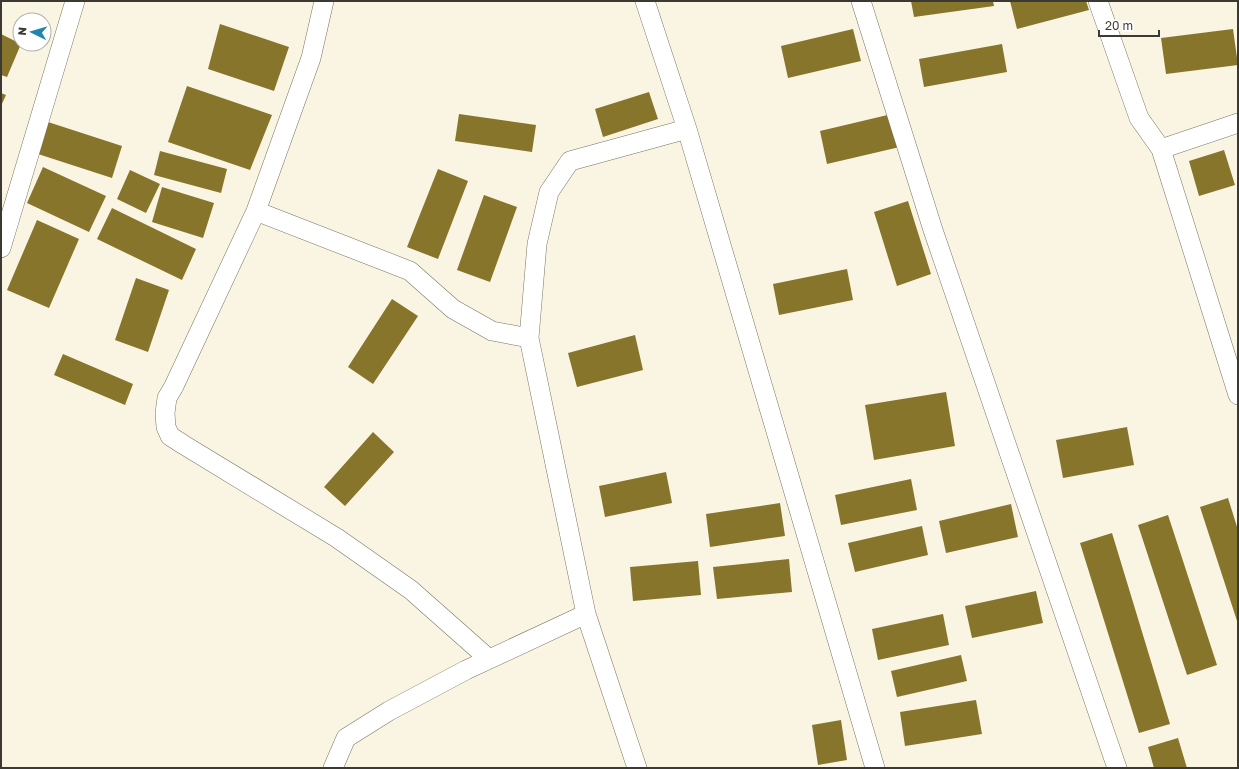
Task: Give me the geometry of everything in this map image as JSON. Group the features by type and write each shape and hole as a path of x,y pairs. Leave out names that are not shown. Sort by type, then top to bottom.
{"street":[{"path":"1,248 75,1"},
{"path":"324,1 311,58 256,211 167,398 165,413 166,427 170,436 337,538 411,590 489,659"},
{"path":"645,1 687,129 875,768"},
{"path":"861,1 933,230 1117,768"},
{"path":"1098,1 1139,118 1161,149 1238,395"},
{"path":"1161,149 1238,123"},
{"path":"637,768 586,614 529,338 538,236 549,192 570,161 687,129"},
{"path":"256,211 410,271 452,309 492,331 529,338"},
{"path":"333,768 346,738 389,710 489,659 586,614"}],"building":[{"path":"911,1 993,1 994,6 914,17"},
{"path":"1010,1 1086,1 1089,10 1017,29"},
{"path":"220,24 289,47 274,91 208,69"},
{"path":"853,29 861,61 788,78 781,46"},
{"path":"1233,29 1238,65 1166,74 1161,38"},
{"path":"1,34 12,40 12,52 18,52 7,77 1,75"},
{"path":"1002,44 1007,72 924,87 919,59"},
{"path":"187,86 272,115 250,170 168,142"},
{"path":"649,92 658,119 603,137 595,109"},
{"path":"1,93 6,95 1,106"},
{"path":"896,113 904,146 827,164 820,131"},
{"path":"459,114 536,125 532,152 455,141"},
{"path":"48,122 122,146 112,178 38,154"},
{"path":"1224,150 1235,185 1199,196 1189,161"},
{"path":"160,151 227,169 221,193 154,175"},
{"path":"43,167 106,196 89,232 27,203"},
{"path":"438,169 468,181 438,259 407,247"},
{"path":"130,170 160,184 146,213 117,199"},
{"path":"162,187 214,203 203,238 152,222"},
{"path":"484,195 517,207 490,282 457,270"},
{"path":"908,201 931,274 897,286 874,212"},
{"path":"112,208 196,249 182,280 97,239"},
{"path":"37,220 79,239 49,308 7,290"},
{"path":"847,269 853,300 779,315 773,284"},
{"path":"136,278 169,290 148,352 115,340"},
{"path":"392,299 418,316 373,384 348,367"},
{"path":"635,335 643,370 577,387 568,353"},
{"path":"63,354 133,384 125,405 54,375"},
{"path":"946,392 955,446 874,460 865,405"},
{"path":"1127,427 1134,465 1063,478 1056,440"},
{"path":"373,432 394,452 345,506 324,487"},
{"path":"666,472 672,503 605,517 599,486"},
{"path":"911,479 917,510 841,525 835,495"},
{"path":"1228,498 1238,530 1238,624 1200,507"},
{"path":"780,503 785,536 710,547 706,514"},
{"path":"1011,504 1018,537 946,553 939,521"},
{"path":"1168,515 1217,665 1187,675 1138,525"},
{"path":"922,526 928,555 855,572 848,543"},
{"path":"1112,533 1170,724 1139,733 1080,543"},
{"path":"789,559 792,592 717,599 713,567"},
{"path":"698,561 701,595 633,601 630,567"},
{"path":"1036,591 1043,623 972,638 965,606"},
{"path":"943,614 949,645 878,660 872,629"},
{"path":"961,655 967,681 897,697 891,671"},
{"path":"976,700 982,734 905,746 900,712"},
{"path":"841,720 847,760 818,765 812,725"},
{"path":"1178,738 1187,768 1154,768 1148,747"}]}
